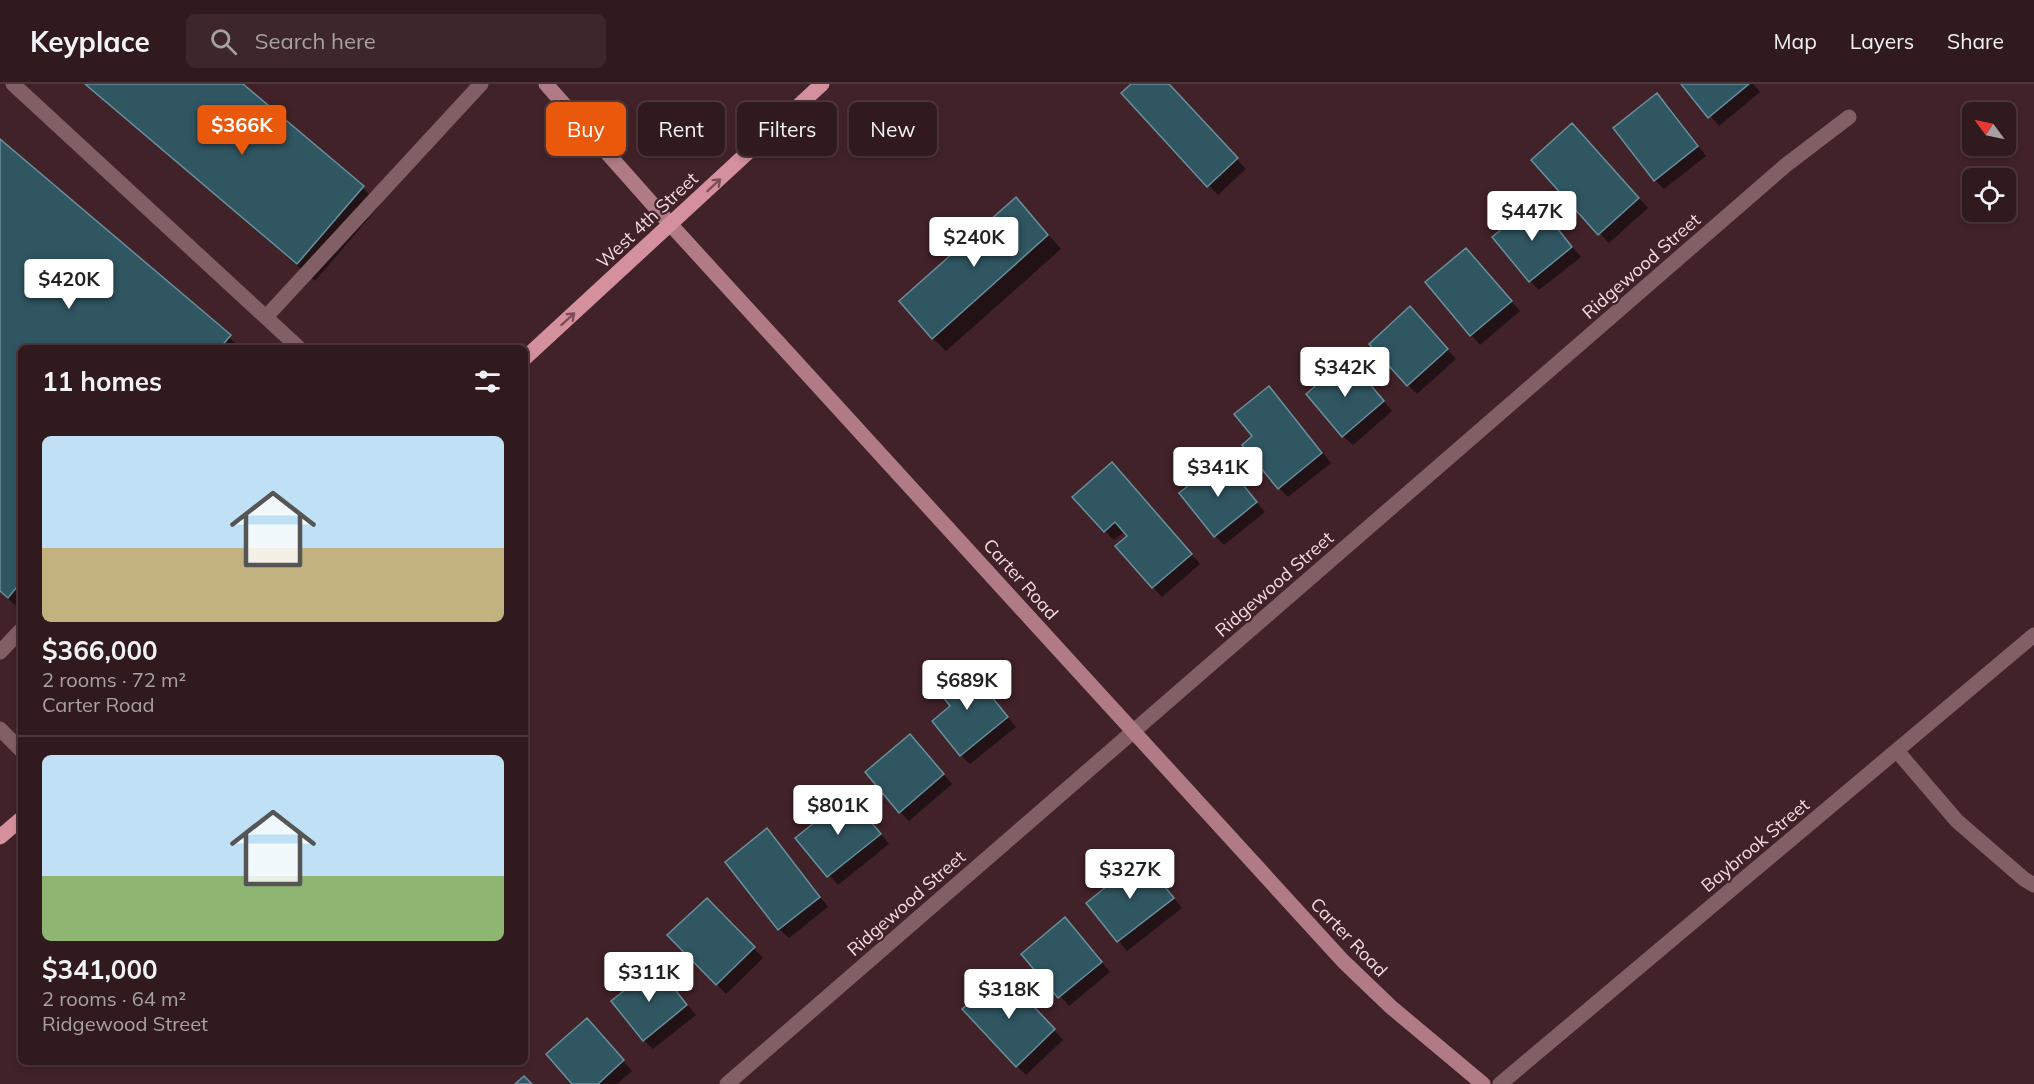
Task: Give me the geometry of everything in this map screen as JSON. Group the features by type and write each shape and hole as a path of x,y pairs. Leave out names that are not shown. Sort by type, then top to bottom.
{"main road":[{"name":"Carter Road","path":"546,84 671,225 1343,961 1391,1007 1484,1084"},
{"name":"West 4th Street","path":"528,355 822,84"},
{"path":"0,837 18,822"}],"street":[{"path":"14,84 296,345"},
{"path":"266,317 481,84"},
{"name":"Ridgewood Street","path":"727,1084 1786,165 1849,117"},
{"path":"0,652 18,633"},
{"name":"Baybrook Street","path":"1500,1084 2034,635"},
{"path":"0,729 18,747"},
{"path":"1897,751 1957,822 2034,885"}],"building":[{"path":"85,84 243,84 364,186 297,264"},
{"path":"1131,84 1169,84 1238,158 1207,187 1121,93"},
{"path":"1681,84 1749,84 1708,118"},
{"path":"1657,93 1698,146 1654,181 1613,128"},
{"path":"1572,123 1639,198 1598,235 1531,160"},
{"path":"0,139 231,335 223,345 18,345 18,586 8,598 0,591"},
{"path":"1016,197 1048,235 932,339 899,301"},
{"path":"1536,201 1572,247 1529,282 1492,237"},
{"path":"1466,248 1512,301 1470,336 1425,282"},
{"path":"1410,306 1448,349 1407,386 1369,344"},
{"path":"1348,358 1384,401 1342,437 1306,394"},
{"path":"1269,386 1322,453 1278,489 1242,445 1252,436 1234,414"},
{"path":"1222,459 1257,502 1214,537 1179,493"},
{"path":"1112,462 1192,554 1152,588 1115,546 1127,536 1115,522 1104,532 1072,497"},
{"path":"966,665 1008,717 960,756 932,721 950,706 937,689"},
{"path":"910,734 944,774 899,813 865,772"},
{"path":"849,795 881,834 827,877 795,838"},
{"path":"767,828 820,897 778,930 725,862"},
{"path":"1142,858 1174,898 1117,942 1086,903"},
{"path":"707,898 755,947 716,985 667,935"},
{"path":"1065,917 1102,962 1058,998 1021,954"},
{"path":"656,965 687,1005 643,1041 611,1001"},
{"path":"1002,973 1055,1029 1016,1067 962,1009"},
{"path":"587,1018 624,1060 598,1084 572,1084 546,1054"},
{"path":"524,1076 532,1084 515,1084"}]}
